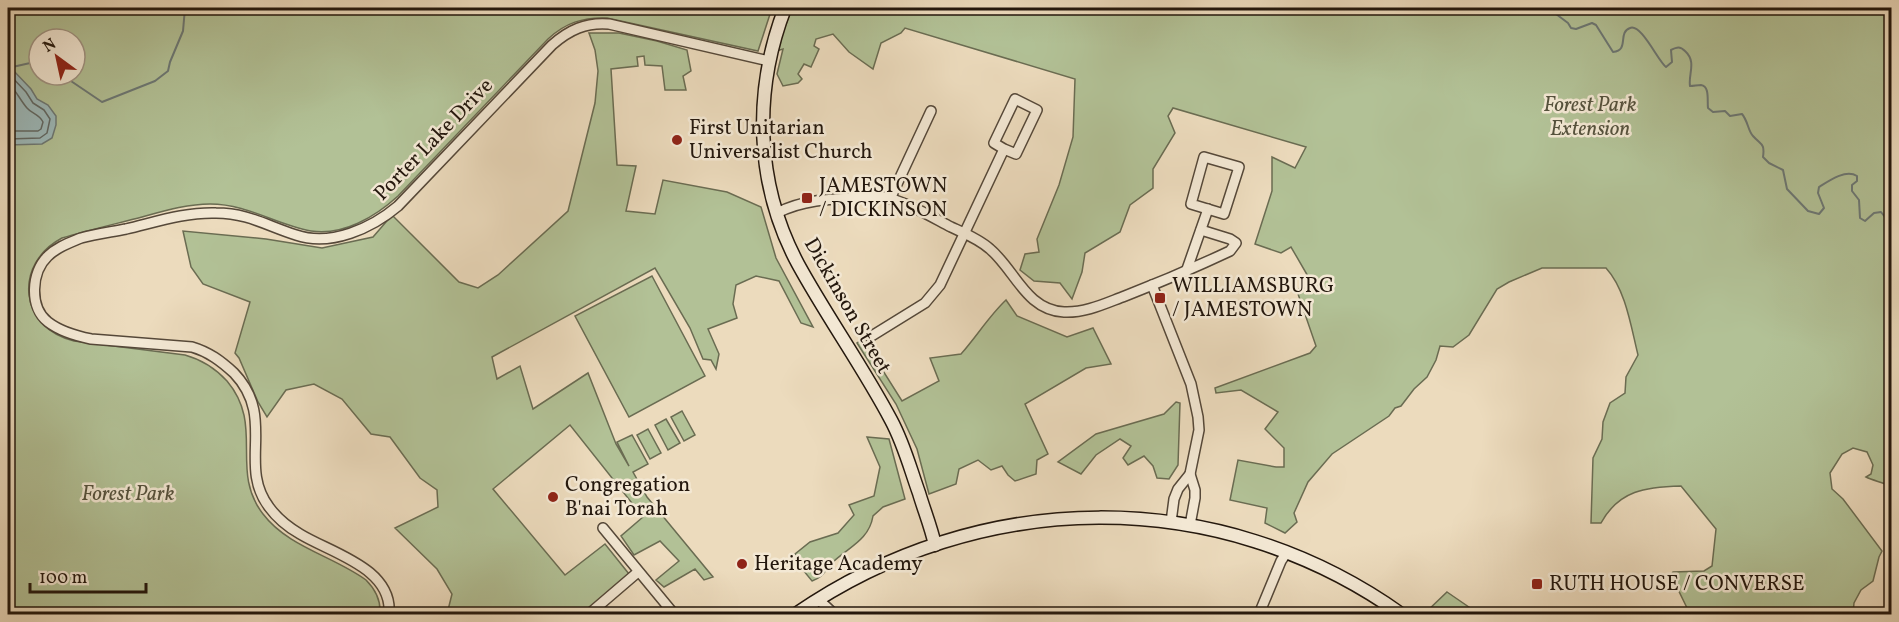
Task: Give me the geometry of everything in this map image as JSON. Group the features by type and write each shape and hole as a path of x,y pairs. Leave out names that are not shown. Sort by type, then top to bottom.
{"main road":[{"name":"Dickinson Street","path":"785,8 769,61 764,90 763,143 767,180 777,213 798,264 896,429 913,473 935,545"},
{"path":"796,615 880,567 935,545 992,528 1042,520 1101,517 1190,525 1237,536 1287,552 1331,571 1401,615"}],"street":[{"name":"Porter Lake Drive","path":"389,615 386,590 373,576 360,566 287,525 263,499 255,472 257,434 251,399 243,384 222,361 192,347 91,339 60,330 44,318 38,305 35,285 41,264 50,254 67,243 81,238 167,218 198,214 218,212 242,215 306,238 332,237 360,230 384,217 398,206 552,45 566,34 588,25 609,24 769,61"},
{"path":"1015,99 1037,110 1016,154 1004,149 994,143 1015,99"},
{"path":"890,199 931,111"},
{"path":"870,337 925,303 940,285 1004,149"},
{"path":"1204,157 1239,167 1224,214 1208,209 1191,204 1204,157"},
{"path":"777,213 789,207 813,201 877,197 890,199 964,233 989,248 1027,294 1038,303 1054,310 1067,312 1088,310 1186,272 1230,251 1236,243 1201,230"},
{"path":"1186,272 1208,209"},
{"path":"1152,285 1195,398 1199,430 1190,474 1178,489 1174,499 1171,522"},
{"path":"1190,474 1195,490 1190,525"},
{"path":"603,528 674,615"},
{"path":"1259,615 1281,561 1287,552"},
{"path":"589,615 638,572"},
{"path":"819,600 834,615"}],"green space":[{"name":"Forest Park","path":"8,8 772,8 758,51 607,18 582,20 568,25 548,39 398,196 369,218 347,228 323,232 311,231 237,207 201,204 167,210 62,238 46,249 35,263 30,279 29,294 33,310 42,323 56,334 74,341 185,355 208,365 227,381 238,398 244,415 248,481 253,497 263,514 285,535 366,580 377,596 380,614 8,614"},
{"name":"Forest Park Extension","path":"792,8 1891,8 1891,487 1866,477 1871,474 1873,465 1867,452 1853,448 1842,454 1830,473 1832,489 1843,499 1882,551 1873,581 1861,590 1854,603 1853,614 1690,614 1671,575 1673,572 1704,571 1712,566 1716,529 1681,486 1635,492 1616,503 1601,523 1591,523 1593,458 1602,439 1603,422 1610,403 1625,393 1626,377 1638,355 1623,298 1606,268 1542,268 1497,289 1469,335 1453,347 1440,346 1427,377 1401,406 1332,454 1308,482 1294,513 1297,522 1285,533 1265,523 1267,508 1230,500 1238,460 1284,467 1284,448 1265,429 1278,412 1241,390 1216,393 1215,388 1310,353 1316,346 1297,291 1309,278 1291,247 1281,253 1255,244 1272,191 1272,157 1295,168 1306,147 1173,108 1168,116 1175,133 1153,169 1153,188 1130,205 1120,232 1085,253 1082,272 1072,299 1060,283 1034,281 1020,270 1025,254 1039,252 1037,239 1059,185 1073,137 1075,79 905,28 901,33 881,43 873,69 849,52 833,34 816,39 814,46 819,49 811,67 804,64 798,74 802,79 798,83 783,86 777,74 783,49 776,51"},
{"path":"589,33 619,33 687,50 691,71 683,76 686,90 665,90 662,66 645,65 644,56 637,57 638,66 611,69 617,165 636,166 626,211 655,214 663,180 727,192 761,207 776,258 813,327 801,323 779,281 756,276 736,285 733,304 737,318 708,329 719,354 716,369 711,360 703,359 690,328 655,268 492,357 497,379 520,366 533,409 588,373 616,444 629,466 617,442 632,435 648,464 633,472 647,497 713,577 704,580 695,569 664,587 656,580 679,561 660,541 634,555 621,536 643,517 570,425 493,489 565,575 605,544 629,574 582,614 447,614 452,594 437,569 395,528 438,507 437,490 420,478 390,437 371,434 342,399 314,384 286,390 267,417 235,353 250,302 203,284 191,267 183,231 266,239 322,248 373,237 392,215 459,282 478,288 498,275 568,211 595,103 598,71 595,50"},
{"path":"652,276 705,376 629,417 575,316"},
{"path":"1006,300 1017,316 1067,337 1093,328 1111,364 1086,368 1025,404 1048,454 1037,460 1036,474 1015,481 1002,466 991,470 978,460 959,469 956,484 929,494 917,449 896,404 857,343 863,339 902,401 939,381 930,358 961,354"},
{"path":"1176,402 1180,403 1178,465 1169,479 1157,478 1153,466 1144,456 1128,465 1123,458 1131,446 1120,439 1096,455 1081,474 1058,462 1096,434 1164,414"},
{"path":"682,411 695,435 684,441 671,417"},
{"path":"666,419 680,443 668,450 655,425"},
{"path":"648,429 661,453 650,459 637,435"},
{"path":"867,437 889,439 905,499 883,507 873,516 863,537 833,562 822,576 812,581 798,564 795,554 810,542 838,533 854,515 849,505 874,496 880,467"},
{"path":"1447,592 1479,614 1424,614"}],"water":[{"path":"8,53 11,68 31,89 37,99 48,105 56,116 56,125 52,138 42,144 8,145"}],"waterway":[{"path":"80,87 102,102 155,81 168,71 183,31 185,8"},
{"path":"1548,8 1568,23 1571,28 1576,29 1592,23 1596,25 1613,52 1621,48 1624,34 1630,28 1639,31 1666,67 1672,62 1671,50 1682,48 1691,59 1690,86 1701,85 1706,88 1708,108 1713,112 1725,111 1730,116 1742,114 1751,134 1763,147 1763,157 1783,170 1787,189 1808,211 1819,214 1824,208 1818,193 1819,187 1838,176 1853,174 1857,176 1857,181 1852,185 1852,191 1859,200 1860,218 1865,221 1874,213 1881,212 1892,226"},
{"path":"8,68 27,64"}],"place":[{"name":"First Unitarian Universalist Church","path":"677,140"},
{"name":"JAMESTOWN / DICKINSON","path":"807,198"},
{"name":"WILLIAMSBURG / JAMESTOWN","path":"1160,298"},
{"name":"Congregation B'nai Torah","path":"553,497"},
{"name":"Heritage Academy","path":"742,564"},
{"name":"RUTH HOUSE / CONVERSE","path":"1537,584"}]}
